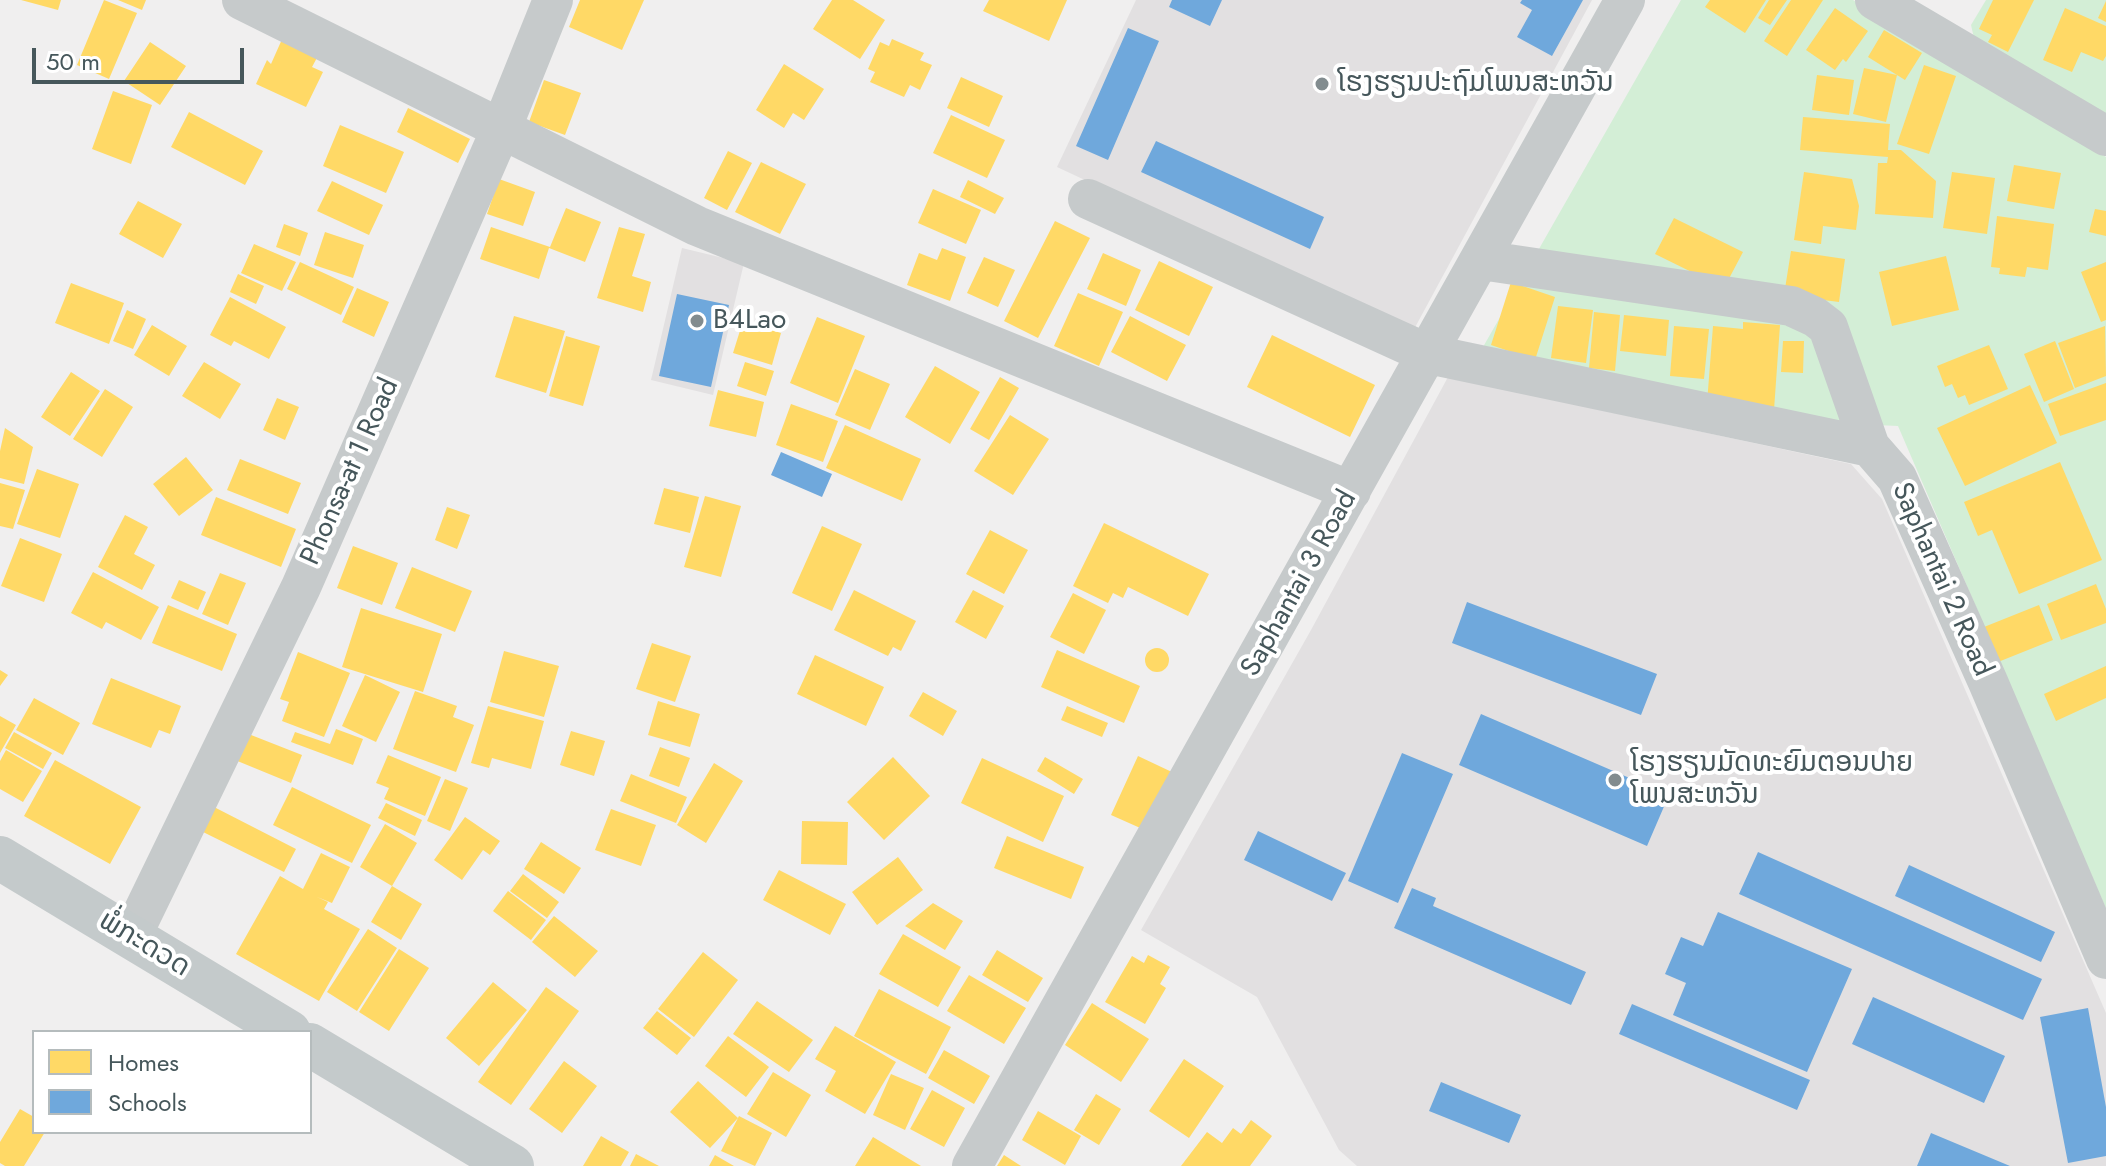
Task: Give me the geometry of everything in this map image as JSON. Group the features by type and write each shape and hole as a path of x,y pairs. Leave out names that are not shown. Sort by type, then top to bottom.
{"main road":[{"name":"ພໍ່ກະດວດ","path":"0,858 286,1030"},
{"path":"312,1046 512,1166"}],"street":[{"path":"242,0 697,226 1351,491"},
{"name":"Phonsa-at 1 Road","path":"131,937 301,587 502,127 553,0"},
{"name":"Saphantai 3 Road","path":"972,1166 1625,0"},
{"path":"1875,0 1935,15 2106,136"},
{"path":"1088,199 1428,354 1870,447"},
{"path":"1481,260 1791,306 1815,317 1828,327 1870,447"},
{"name":"Saphantai 2 Road","path":"1870,447 1897,478 2106,959"}],"shaded area":[{"name":"ໂຮງຮຽນປະຖົມໂພນສະຫວັນ","path":"1136,0 1592,0 1412,333 1057,167"},
{"name":"B4Lao","path":"682,248 744,263 713,395 651,380"},
{"name":"ໂຮງຮຽນມັດທະຍົມຕອນປາຍ ໂພນສະຫວັນ","path":"1448,377 1851,464 1882,499 2106,1013 2106,1166 1357,1166 1339,1150 1257,997 1141,930 1311,630"}],"green space":[{"path":"1681,0 1853,0 2106,157 2106,909 1898,426 1832,423 1483,347"},
{"path":"1986,0 2106,0 2106,117 1974,38 1971,25"}],"building: Homes":[{"path":"21,0 61,0 58,10"},
{"path":"104,0 137,13 109,79 77,65"},
{"path":"118,0 146,0 142,10"},
{"path":"580,0 644,0 622,50 569,27"},
{"path":"832,0 853,0 885,20 860,59 813,29"},
{"path":"989,0 1067,0 1049,41 983,11"},
{"path":"1710,0 1766,0 1745,33 1705,7"},
{"path":"1769,0 1787,0 1770,25 1758,18"},
{"path":"1791,0 1823,0 1787,56 1764,41"},
{"path":"1993,0 2034,0 2008,52 1988,42 1992,35 1979,29"},
{"path":"2106,1 2106,22 2098,18"},
{"path":"1835,8 1868,31 1846,62 1843,59 1835,70 1806,50"},
{"path":"2065,8 2106,26 2106,56 2103,61 2081,52 2072,72 2043,60"},
{"path":"1884,30 1922,53 1905,80 1868,57"},
{"path":"283,37 319,54 312,67 323,72 306,107 256,84 267,60 271,64"},
{"path":"892,39 924,53 920,60 932,65 920,90 910,85 904,97 870,82 875,72 868,69 880,42 889,46"},
{"path":"150,42 186,66 160,105 124,81"},
{"path":"784,64 824,89 804,120 793,113 784,128 756,110"},
{"path":"1924,65 1956,76 1929,154 1897,144"},
{"path":"1864,68 1897,75 1886,122 1853,114"},
{"path":"1817,75 1854,80 1849,115 1812,110"},
{"path":"961,77 1003,96 989,127 947,108"},
{"path":"544,80 581,93 565,135 529,122"},
{"path":"113,91 152,105 131,164 92,149"},
{"path":"408,108 470,139 458,163 397,132"},
{"path":"189,112 263,151 245,185 171,147"},
{"path":"951,115 1005,140 987,178 933,153"},
{"path":"1803,117 1890,124 1888,150 1901,150 1936,181 1933,218 1875,214 1878,163 1887,163 1888,157 1800,150"},
{"path":"340,125 404,152 386,193 323,166"},
{"path":"728,151 752,163 727,210 704,198"},
{"path":"761,162 806,184 780,234 735,212"},
{"path":"2014,165 2061,173 2054,209 2007,201"},
{"path":"1804,172 1852,179 1859,206 1856,230 1823,226 1821,244 1794,240"},
{"path":"1952,172 1995,178 1987,234 1943,228"},
{"path":"499,179 535,192 523,226 487,214"},
{"path":"968,180 1004,198 995,214 960,197"},
{"path":"332,181 383,205 369,235 317,211"},
{"path":"933,189 981,210 966,244 918,223"},
{"path":"138,201 182,224 163,258 119,234"},
{"path":"566,208 601,222 585,262 549,248 539,279 480,259 491,227 550,247"},
{"path":"2095,209 2106,211 2106,236 2089,232"},
{"path":"1997,216 2054,224 2048,270 2027,267 2025,277 1999,274 2000,268 1991,267"},
{"path":"1674,218 1743,252 1724,288 1655,254"},
{"path":"1055,221 1090,238 1038,338 1004,321"},
{"path":"284,224 308,233 300,256 276,247"},
{"path":"619,227 645,234 632,276 651,282 643,312 597,298"},
{"path":"325,232 364,245 353,278 314,265"},
{"path":"254,244 296,262 282,291 241,273"},
{"path":"942,248 966,257 950,301 907,285 919,253 937,260"},
{"path":"1791,251 1845,259 1839,302 1784,295"},
{"path":"1103,253 1141,270 1126,306 1087,289"},
{"path":"1946,256 1959,310 1892,326 1879,272"},
{"path":"984,257 1015,270 998,307 967,293"},
{"path":"1159,261 1213,287 1189,336 1135,310"},
{"path":"300,262 354,287 341,315 287,289"},
{"path":"2106,262 2106,320 2101,322 2081,272"},
{"path":"238,274 264,286 256,304 230,292"},
{"path":"1511,282 1555,297 1535,360 1491,345"},
{"path":"71,283 124,303 109,344 55,323"},
{"path":"357,288 389,302 374,337 342,322"},
{"path":"1078,293 1123,312 1099,366 1054,346"},
{"path":"230,297 286,327 269,359 234,341 231,346 210,335"},
{"path":"1558,306 1593,310 1586,363 1551,358"},
{"path":"127,310 146,319 133,349 113,341"},
{"path":"1594,312 1620,315 1615,371 1589,368"},
{"path":"1624,315 1669,320 1666,356 1620,351"},
{"path":"514,316 565,331 546,393 495,377"},
{"path":"1130,316 1186,345 1167,381 1111,352"},
{"path":"817,317 865,336 838,403 790,383"},
{"path":"743,321 781,333 772,365 733,353"},
{"path":"1743,322 1780,325 1774,410 1707,403 1713,326 1743,329"},
{"path":"152,325 187,346 169,376 134,355"},
{"path":"1674,326 1709,329 1704,379 1670,376"},
{"path":"2105,326 2106,376 2075,388 2058,343"},
{"path":"1272,335 1375,385 1350,437 1247,387"},
{"path":"566,336 600,346 583,406 549,396"},
{"path":"1783,341 1804,341 1803,373 1781,372"},
{"path":"2055,341 2074,389 2044,402 2024,354"},
{"path":"1989,345 2008,389 1969,405 1965,395 1958,398 1952,384 1945,387 1937,366"},
{"path":"204,362 241,384 220,419 182,396"},
{"path":"745,362 774,371 766,396 737,386"},
{"path":"935,366 980,392 950,444 905,417"},
{"path":"855,369 890,384 870,430 835,415"},
{"path":"71,372 100,391 70,436 41,417"},
{"path":"1000,377 1019,388 989,440 970,429"},
{"path":"2106,383 2106,420 2060,436 2048,404"},
{"path":"2030,385 2057,443 1965,486 1937,428"},
{"path":"105,389 133,407 102,457 73,439"},
{"path":"718,390 764,402 756,437 709,426"},
{"path":"277,398 299,407 285,440 263,430"},
{"path":"791,404 838,421 823,462 776,445"},
{"path":"1010,415 1049,439 1013,495 974,471"},
{"path":"845,425 921,459 902,501 826,468"},
{"path":"5,428 33,447 24,484 0,478 0,451"},
{"path":"186,457 213,490 179,516 153,484"},
{"path":"240,459 301,483 288,514 227,490"},
{"path":"2060,462 2102,560 2019,594 1992,530 1978,536 1964,502"},
{"path":"37,469 79,484 60,538 17,524"},
{"path":"0,483 25,490 13,529 0,526"},
{"path":"664,488 699,497 690,533 654,524"},
{"path":"705,496 741,506 721,577 684,567"},
{"path":"216,497 296,529 281,567 201,535"},
{"path":"447,507 470,515 457,549 435,540"},
{"path":"125,515 148,527 134,554 155,565 142,590 98,567"},
{"path":"1104,523 1209,574 1188,616 1128,587 1123,598 1113,593 1108,603 1073,586"},
{"path":"822,526 862,544 832,611 792,593"},
{"path":"990,530 1028,550 1004,594 966,574"},
{"path":"20,538 62,554 44,602 1,586"},
{"path":"353,546 398,563 382,605 337,588"},
{"path":"412,567 472,591 455,632 395,608"},
{"path":"93,572 159,607 141,640 106,622 102,629 71,613"},
{"path":"220,573 246,583 228,625 202,614"},
{"path":"179,580 206,592 198,610 171,598"},
{"path":"2096,584 2106,609 2106,623 2061,640 2047,604"},
{"path":"854,590 916,621 901,651 893,647 888,656 834,630"},
{"path":"973,590 1004,606 986,639 955,622"},
{"path":"1073,593 1106,610 1084,654 1050,637"},
{"path":"168,605 237,634 222,671 152,643"},
{"path":"2039,605 2053,640 1998,662 1984,627"},
{"path":"361,608 442,634 423,692 342,667"},
{"path":"652,643 691,656 675,702 636,689"},
{"path":"1157,648 1165,652 1169,660 1165,668 1157,672 1149,668 1145,660 1149,652"},
{"path":"1057,650 1140,686 1124,723 1041,687"},
{"path":"504,651 559,666 544,717 490,702"},
{"path":"298,652 350,673 324,737 282,721 289,702 280,699"},
{"path":"815,655 884,687 866,726 797,694"},
{"path":"2106,666 2106,698 2056,721 2044,694"},
{"path":"0,670 8,675 0,686"},
{"path":"365,675 400,692 376,742 342,726"},
{"path":"111,678 181,706 170,734 159,730 151,748 92,724"},
{"path":"415,691 457,706 453,717 474,725 456,772 393,749"},
{"path":"923,692 957,711 943,736 909,716"},
{"path":"34,698 80,723 63,755 16,730"},
{"path":"658,701 700,714 690,747 648,735"},
{"path":"488,706 544,721 531,769 492,758 489,768 471,763"},
{"path":"1067,706 1108,723 1102,737 1061,720"},
{"path":"0,716 16,725 0,753"},
{"path":"336,729 363,739 353,765 291,742 295,732 330,744"},
{"path":"571,731 605,741 594,776 560,765"},
{"path":"14,732 52,753 43,769 5,748"},
{"path":"246,733 302,755 291,783 235,760"},
{"path":"660,747 690,758 679,787 649,776"},
{"path":"6,750 42,771 23,802 0,789 0,761"},
{"path":"388,755 441,777 425,816 384,799 389,788 376,783"},
{"path":"1138,756 1174,773 1147,831 1111,815"},
{"path":"893,757 930,796 884,840 847,802"},
{"path":"1045,757 1083,779 1074,794 1037,771"},
{"path":"982,758 1064,796 1043,842 961,803"},
{"path":"55,760 141,807 110,864 24,816"},
{"path":"714,763 743,781 706,843 677,825"},
{"path":"631,774 687,797 676,823 620,801"},
{"path":"445,779 468,788 450,831 427,821"},
{"path":"292,787 371,825 352,863 273,825"},
{"path":"386,803 422,820 415,836 378,818"},
{"path":"214,807 296,849 284,872 201,831"},
{"path":"611,809 656,825 641,866 595,850"},
{"path":"465,817 500,841 490,855 483,850 462,880 434,860"},
{"path":"802,821 848,822 847,865 801,864"},
{"path":"385,824 417,843 392,886 360,867"},
{"path":"1007,836 1084,867 1071,899 994,868"},
{"path":"541,842 581,868 564,894 524,869"},
{"path":"321,853 350,867 332,903 317,897 328,902 324,909 360,929 319,1001 236,954 280,876 303,889"},
{"path":"898,857 923,890 877,925 852,892"},
{"path":"779,870 846,904 830,935 763,900"},
{"path":"523,874 559,902 547,918 510,891"},
{"path":"392,886 422,904 401,940 371,922"},
{"path":"508,891 546,920 531,940 493,911"},
{"path":"933,903 963,921 945,950 905,926"},
{"path":"554,916 598,951 575,977 532,942"},
{"path":"368,929 397,948 357,1011 327,992"},
{"path":"903,934 961,967 938,1007 879,974"},
{"path":"399,949 429,968 389,1031 359,1012"},
{"path":"997,950 1043,978 1028,1002 982,975"},
{"path":"703,952 738,980 694,1037 658,1009"},
{"path":"1148,955 1170,967 1160,984 1166,988 1145,1024 1105,1002 1132,956 1144,963"},
{"path":"969,975 1026,1008 1004,1044 947,1011"},
{"path":"493,982 527,1010 479,1066 446,1038"},
{"path":"546,987 579,1011 511,1105 478,1082"},
{"path":"879,989 951,1027 926,1074 854,1036"},
{"path":"757,1001 813,1040 789,1072 733,1034"},
{"path":"1092,1003 1149,1039 1121,1082 1065,1045"},
{"path":"657,1011 691,1038 677,1055 643,1028"},
{"path":"835,1026 896,1062 865,1114 825,1091 836,1071 815,1059"},
{"path":"728,1036 769,1067 746,1097 705,1066"},
{"path":"944,1050 990,1076 974,1104 928,1078"},
{"path":"1184,1059 1224,1086 1189,1138 1149,1111"},
{"path":"564,1061 597,1086 562,1133 529,1109"},
{"path":"773,1072 811,1095 786,1137 747,1114"},
{"path":"891,1074 924,1088 905,1130 873,1115"},
{"path":"698,1081 738,1118 710,1148 670,1112"},
{"path":"932,1090 965,1108 944,1147 910,1129"},
{"path":"1096,1094 1121,1109 1099,1145 1074,1130"},
{"path":"20,1109 32,1116 32,1134 44,1134 24,1166 0,1163 0,1142"},
{"path":"1038,1111 1081,1136 1065,1165 1022,1140"},
{"path":"739,1116 772,1133 755,1166 721,1151"},
{"path":"1251,1120 1272,1136 1250,1166 1181,1166 1207,1132 1222,1143 1233,1128 1241,1134"},
{"path":"601,1136 629,1152 621,1166 583,1166"},
{"path":"873,1137 921,1166 855,1166"},
{"path":"636,1154 659,1166 630,1166"},
{"path":"715,1155 734,1166 709,1166"},
{"path":"1004,1155 1021,1166 997,1166"}],"building: Schools":[{"path":"1172,0 1222,0 1210,26 1169,7"},
{"path":"1522,0 1583,0 1552,56 1517,37 1532,10 1520,3"},
{"path":"1128,28 1159,41 1108,160 1076,146"},
{"path":"1156,141 1324,217 1310,249 1141,172"},
{"path":"677,294 729,305 711,387 659,376"},
{"path":"781,452 832,474 822,497 771,475"},
{"path":"1467,602 1657,674 1641,715 1452,643"},
{"path":"1481,714 1669,795 1647,846 1459,765"},
{"path":"1402,753 1453,774 1398,903 1348,881"},
{"path":"1258,831 1346,873 1332,901 1244,860"},
{"path":"1758,852 2042,979 2023,1020 1739,894"},
{"path":"1909,865 2055,932 2041,962 1895,896"},
{"path":"1412,888 1436,898 1433,906 1586,972 1571,1005 1394,928"},
{"path":"1718,912 1852,969 1807,1072 1673,1015 1686,983 1665,974 1681,937 1703,946"},
{"path":"1873,997 2005,1056 1984,1103 1852,1044"},
{"path":"1632,1004 1810,1080 1797,1110 1619,1034"},
{"path":"2088,1008 2106,1107 2106,1156 2068,1163 2040,1017"},
{"path":"1441,1082 1521,1115 1509,1143 1429,1111"},
{"path":"1931,1133 2010,1166 1917,1166"}],"place":[{"name":"ໂຮງຮຽນປະຖົມໂພນສະຫວັນ","path":"1322,84"},
{"name":"B4Lao","path":"697,321"},
{"name":"ໂຮງຮຽນມັດທະຍົມຕອນປາຍ ໂພນສະຫວັນ","path":"1615,780"}]}
